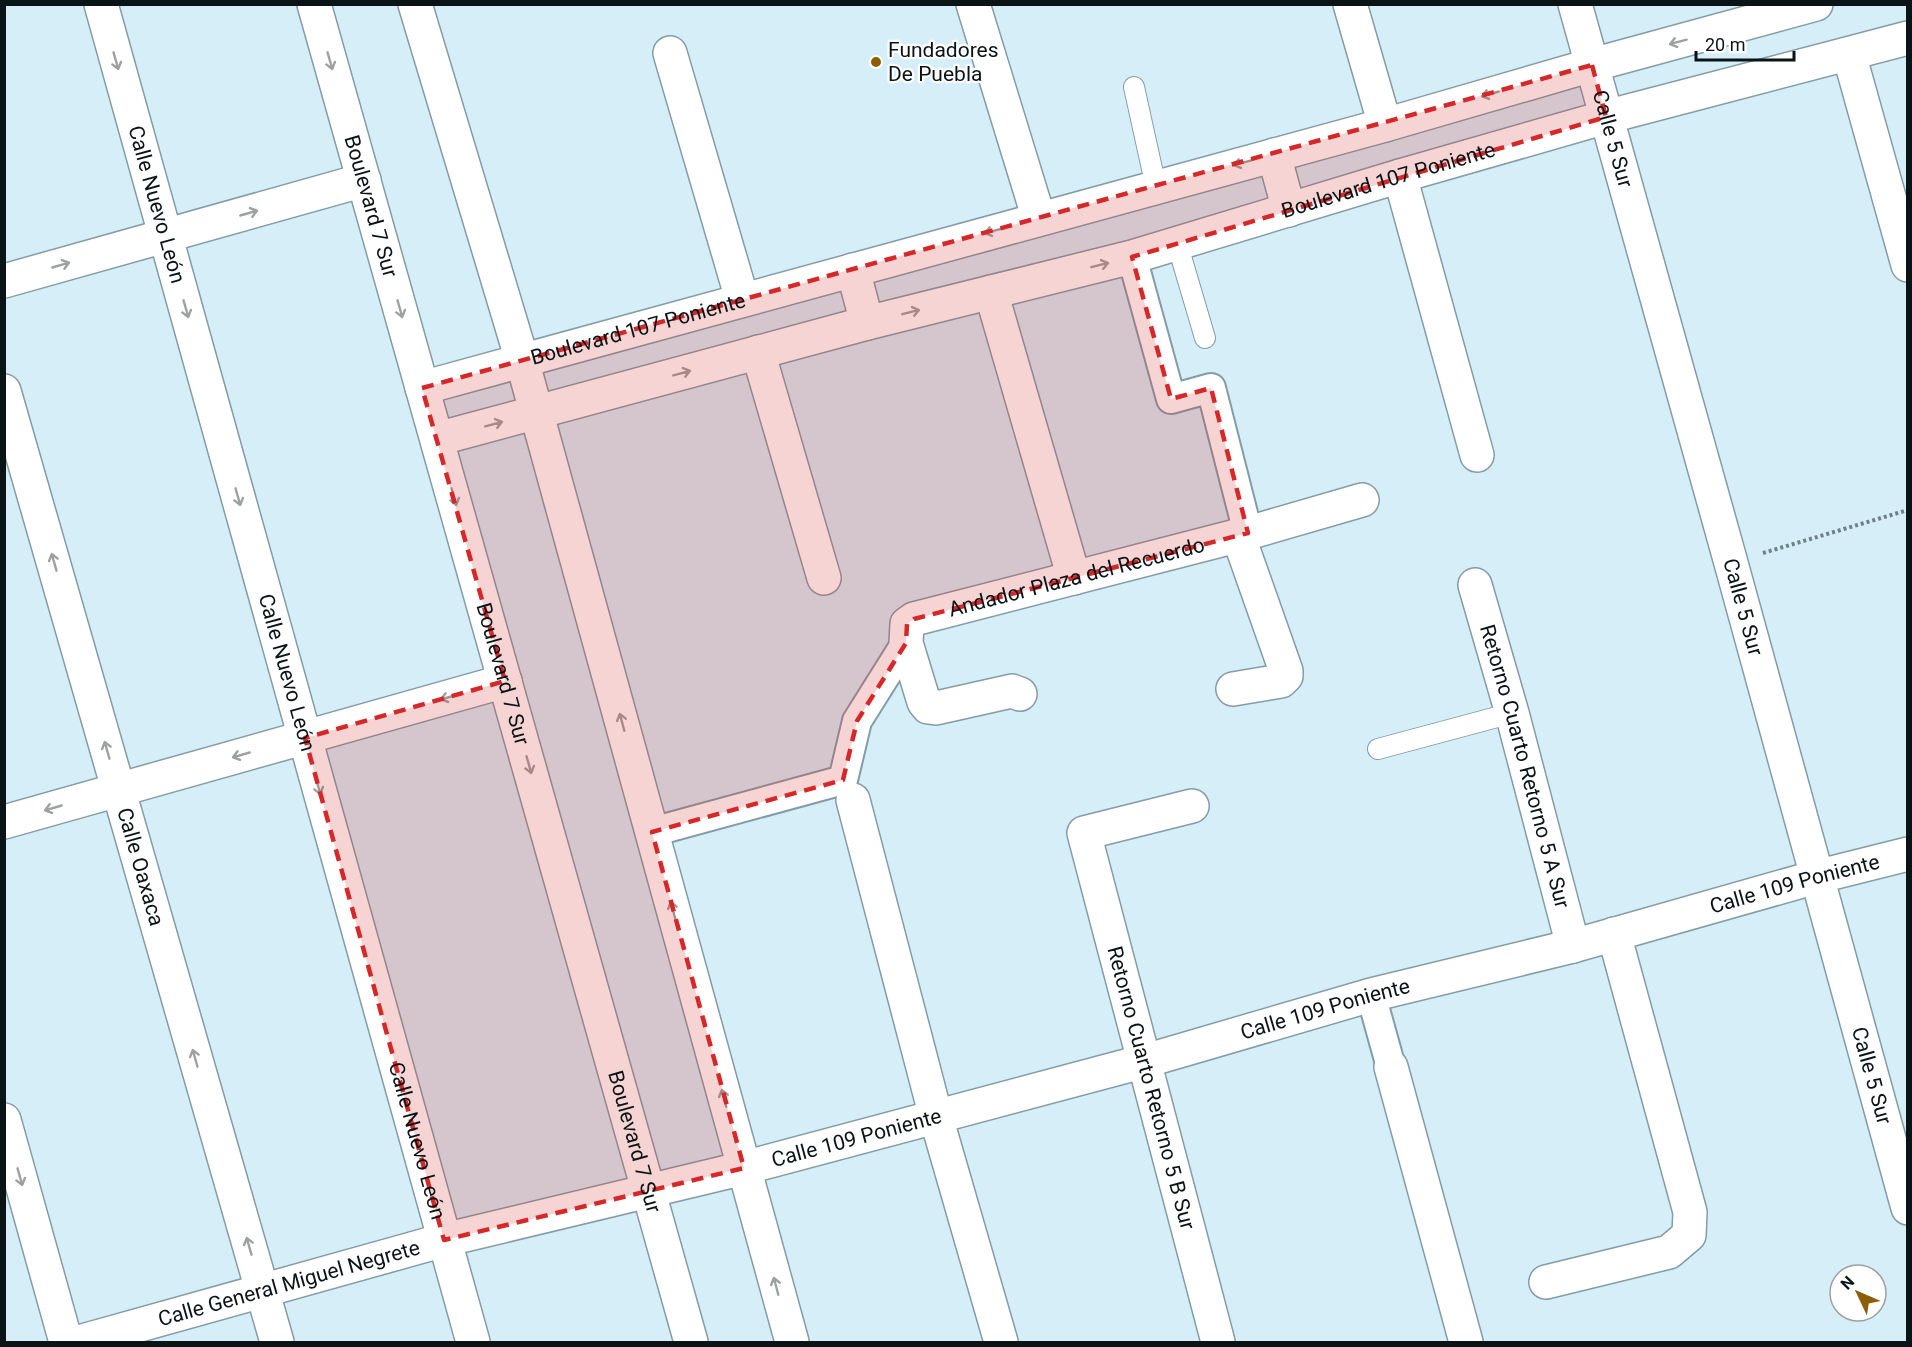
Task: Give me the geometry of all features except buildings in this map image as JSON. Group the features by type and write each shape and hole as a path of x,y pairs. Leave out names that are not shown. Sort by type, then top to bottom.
{"street":[{"name":"Calle Nuevo León","path":"101,4 473,1342"},
{"name":"Boulevard 7 Sur","path":"314,4 692,1342"},
{"path":"415,4 522,360 792,1342"},
{"path":"973,4 1039,219"},
{"path":"1350,4 1385,125"},
{"name":"Calle 5 Sur","path":"1575,4 1908,1208"},
{"name":"Boulevard 107 Poniente","path":"422,387 1385,125 1592,65 1816,4"},
{"name":"Boulevard 107 Poniente","path":"437,439 867,323 1132,257 1606,117 1908,38"},
{"path":"670,53 742,299"},
{"path":"1849,54 1908,264"},
{"path":"1274,154 1289,210"},
{"path":"1400,176 1477,455"},
{"path":"4,281 364,180"},
{"path":"1132,257 1171,399 1211,388 1243,534 1286,671 1286,676 1281,681 1233,689"},
{"path":"852,270 867,323"},
{"path":"991,292 1074,578"},
{"path":"758,352 824,578"},
{"name":"Calle Oaxaca","path":"4,391 277,1342"},
{"name":"Andador Plaza del Recuerdo","path":"907,634 914,619 1243,534 1362,500"},
{"name":"Retorno Cuarto Retorno 5 A Sur","path":"1475,585 1512,713 1574,946"},
{"path":"652,832 843,780 857,721 907,634"},
{"path":"907,634 924,702 928,707 936,708 1012,691 1020,693"},
{"path":"4,822 505,681"},
{"path":"853,800 936,1117 1001,1342"},
{"name":"Retorno Cuarto Retorno 5 B Sur","path":"1192,806 1084,833 1218,1342"},
{"name":"Calle 109 Poniente","path":"744,1168 1145,1061 1371,995 1574,946 1816,877 1908,854"},
{"path":"1546,1282 1669,1252 1689,1235 1690,1212 1614,934"},
{"path":"1371,995 1466,1342"},
{"path":"4,1120 66,1342"},
{"name":"Calle General Miguel Negrete","path":"79,1342 444,1240 744,1168"}],"lane":[{"path":"1134,87 1156,187"},
{"path":"1178,243 1205,338"},
{"path":"1378,749 1512,713"}],"path":[{"path":"1731,563 1908,510"}],"highlighted area":[{"path":"1592,65 1606,117 1132,257 1171,399 1211,388 1248,533 914,619 907,624 906,643 857,721 843,780 652,832 744,1168 444,1240 305,738 505,681 422,388"}],"place":[{"name":"Fundadores De Puebla","path":"876,62"}]}
